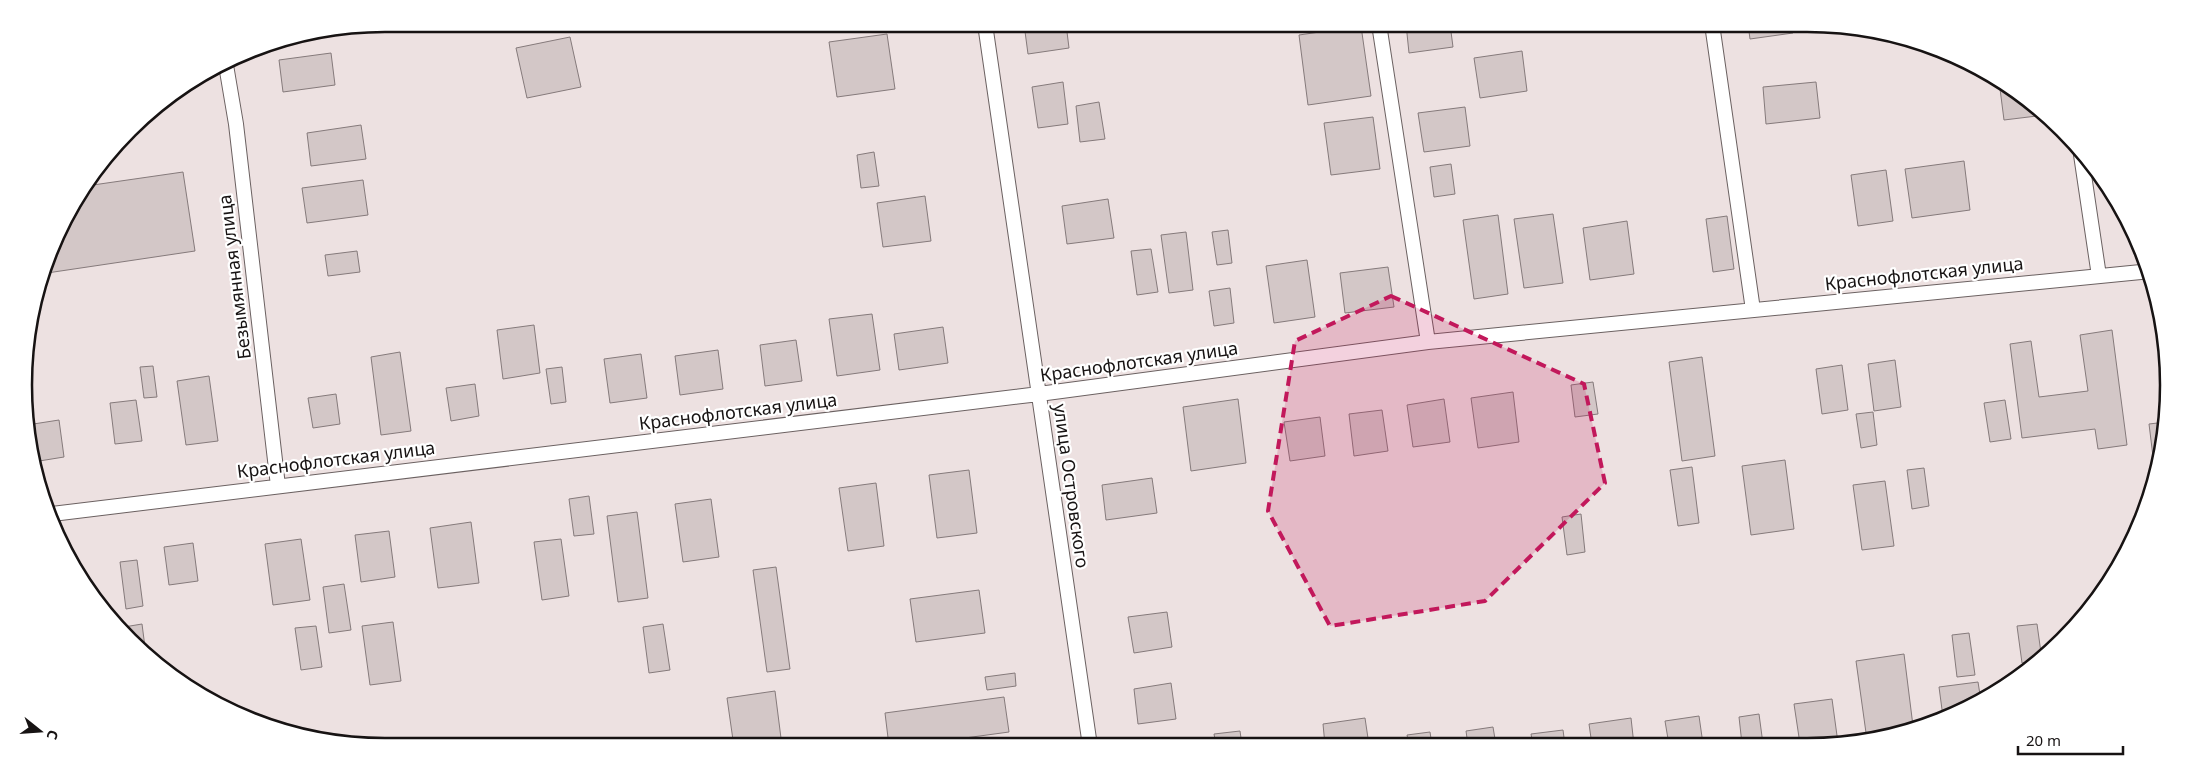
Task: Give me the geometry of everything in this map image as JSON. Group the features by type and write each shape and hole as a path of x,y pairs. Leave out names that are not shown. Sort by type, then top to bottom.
{"lane":[{"name":"улица Островского","path":"986,32 1089,738"},
{"path":"1380,32 1428,342"},
{"path":"1713,32 1753,310"},
{"name":"Безымянная улица","path":"227,70 236,124 278,486"},
{"path":"2082,164 2099,276"},
{"name":"Краснофлотская улица","path":"56,513 1039,394 1428,342 2142,272"}],"highlighted area":[{"path":"1391,296 1584,384 1605,483 1485,601 1330,626 1268,511 1295,341"}],"building":[{"path":"1025,32 1067,32 1069,48 1028,54"},
{"path":"1320,32 1362,32 1371,96 1308,105 1299,35"},
{"path":"1407,32 1451,32 1453,47 1409,53"},
{"path":"1749,32 1793,32 1793,33 1750,39"},
{"path":"887,34 895,89 837,97 829,42"},
{"path":"570,37 581,87 527,98 516,48"},
{"path":"1522,51 1527,91 1480,98 1474,58"},
{"path":"331,53 335,85 283,92 279,60"},
{"path":"1063,82 1068,124 1038,128 1032,87"},
{"path":"1816,82 1820,118 1766,124 1763,87"},
{"path":"2000,90 2035,116 2004,120"},
{"path":"1099,102 1105,139 1080,142 1076,106"},
{"path":"1465,107 1470,146 1424,152 1418,113"},
{"path":"1373,117 1380,169 1331,175 1324,123"},
{"path":"361,125 366,159 311,166 307,133"},
{"path":"874,152 879,186 861,188 857,155"},
{"path":"1964,161 1970,210 1912,218 1905,169"},
{"path":"1451,164 1455,194 1434,197 1430,167"},
{"path":"1886,170 1893,221 1858,226 1851,175"},
{"path":"183,172 195,251 51,272 69,229 95,185"},
{"path":"363,180 368,215 307,223 302,188"},
{"path":"925,196 931,241 883,247 877,203"},
{"path":"1108,199 1114,238 1067,244 1062,206"},
{"path":"1553,214 1563,283 1524,288 1514,219"},
{"path":"1498,215 1508,294 1474,299 1463,220"},
{"path":"1727,216 1734,269 1713,272 1706,219"},
{"path":"1627,221 1634,274 1590,280 1583,228"},
{"path":"1228,230 1232,263 1217,265 1212,232"},
{"path":"1186,232 1193,290 1169,293 1161,235"},
{"path":"1151,249 1158,292 1137,295 1131,251"},
{"path":"357,251 360,272 328,276 325,255"},
{"path":"1307,260 1315,317 1274,323 1266,266"},
{"path":"1388,267 1394,307 1345,313 1340,273"},
{"path":"1230,288 1234,323 1214,326 1209,291"},
{"path":"872,314 880,370 837,376 829,319"},
{"path":"534,325 540,373 503,379 497,330"},
{"path":"943,327 948,363 899,370 894,334"},
{"path":"2112,330 2127,445 2098,449 2095,429 2022,438 2010,344 2031,341 2039,397 2088,391 2080,335"},
{"path":"796,340 802,381 765,386 760,345"},
{"path":"718,350 723,389 680,395 675,356"},
{"path":"400,352 411,431 381,435 371,357"},
{"path":"641,354 647,398 610,403 604,359"},
{"path":"1702,357 1715,456 1682,461 1669,362"},
{"path":"1895,360 1901,407 1874,411 1868,364"},
{"path":"1842,365 1848,410 1822,414 1816,369"},
{"path":"153,366 157,397 144,398 140,367"},
{"path":"562,367 566,402 551,404 546,369"},
{"path":"209,376 218,441 186,445 177,381"},
{"path":"1593,382 1598,414 1575,417 1571,385"},
{"path":"475,384 479,416 451,421 446,388"},
{"path":"1513,392 1519,442 1478,448 1471,398"},
{"path":"336,394 340,424 313,428 308,398"},
{"path":"1238,399 1246,463 1191,471 1183,407"},
{"path":"1444,399 1450,442 1413,447 1407,405"},
{"path":"136,400 142,441 115,444 110,403"},
{"path":"2005,400 2011,439 1990,442 1984,403"},
{"path":"1382,410 1388,451 1354,456 1349,414"},
{"path":"1873,412 1877,445 1861,448 1856,414"},
{"path":"1320,417 1325,456 1290,461 1284,422"},
{"path":"59,420 64,457 41,461 35,424"},
{"path":"2158,423 2153,457 2149,424"},
{"path":"1785,460 1794,529 1751,535 1742,466"},
{"path":"1692,467 1699,523 1678,526 1670,470"},
{"path":"1924,468 1929,506 1912,509 1907,470"},
{"path":"969,470 977,533 937,538 929,475"},
{"path":"1152,478 1157,513 1106,520 1102,485"},
{"path":"1885,481 1894,546 1862,550 1853,485"},
{"path":"876,483 884,546 848,551 839,488"},
{"path":"589,496 594,534 574,536 569,499"},
{"path":"711,499 719,557 683,562 675,504"},
{"path":"637,512 648,598 618,602 607,516"},
{"path":"1581,514 1585,552 1567,555 1562,517"},
{"path":"471,522 479,583 438,588 430,528"},
{"path":"389,531 395,577 361,582 355,535"},
{"path":"301,539 310,600 273,605 265,544"},
{"path":"561,539 569,596 542,600 534,542"},
{"path":"193,543 198,581 169,585 164,547"},
{"path":"137,560 143,606 126,609 120,562"},
{"path":"776,567 790,669 767,672 753,570"},
{"path":"344,584 351,630 329,633 323,587"},
{"path":"979,590 985,633 916,642 910,599"},
{"path":"1167,612 1172,647 1134,653 1128,617"},
{"path":"393,622 401,681 370,685 362,626"},
{"path":"142,624 144,643 136,635 128,626"},
{"path":"663,624 670,670 649,673 643,627"},
{"path":"2037,624 2041,650 2026,662 2022,663 2017,626"},
{"path":"316,626 322,667 301,670 295,628"},
{"path":"1969,633 1975,675 1957,677 1952,635"},
{"path":"1904,654 1913,722 1866,733 1856,661"},
{"path":"1015,673 1016,686 987,690 985,677"},
{"path":"1978,682 1980,693 1942,712 1939,687"},
{"path":"1171,683 1176,719 1138,724 1134,689"},
{"path":"775,691 781,738 733,738 727,698"},
{"path":"1004,697 1009,732 965,738 888,738 885,713"},
{"path":"1832,699 1837,737 1799,738 1794,704"},
{"path":"1759,714 1762,738 1741,738 1739,717"},
{"path":"1699,716 1702,738 1668,738 1665,721"},
{"path":"1365,718 1368,738 1324,738 1323,724"},
{"path":"1631,718 1633,738 1591,738 1589,724"},
{"path":"1493,727 1495,738 1467,738 1466,731"},
{"path":"1563,730 1564,738 1532,738 1531,734"},
{"path":"1240,731 1241,738 1215,738 1214,734"},
{"path":"1430,732 1431,738 1408,738 1407,735"}]}
